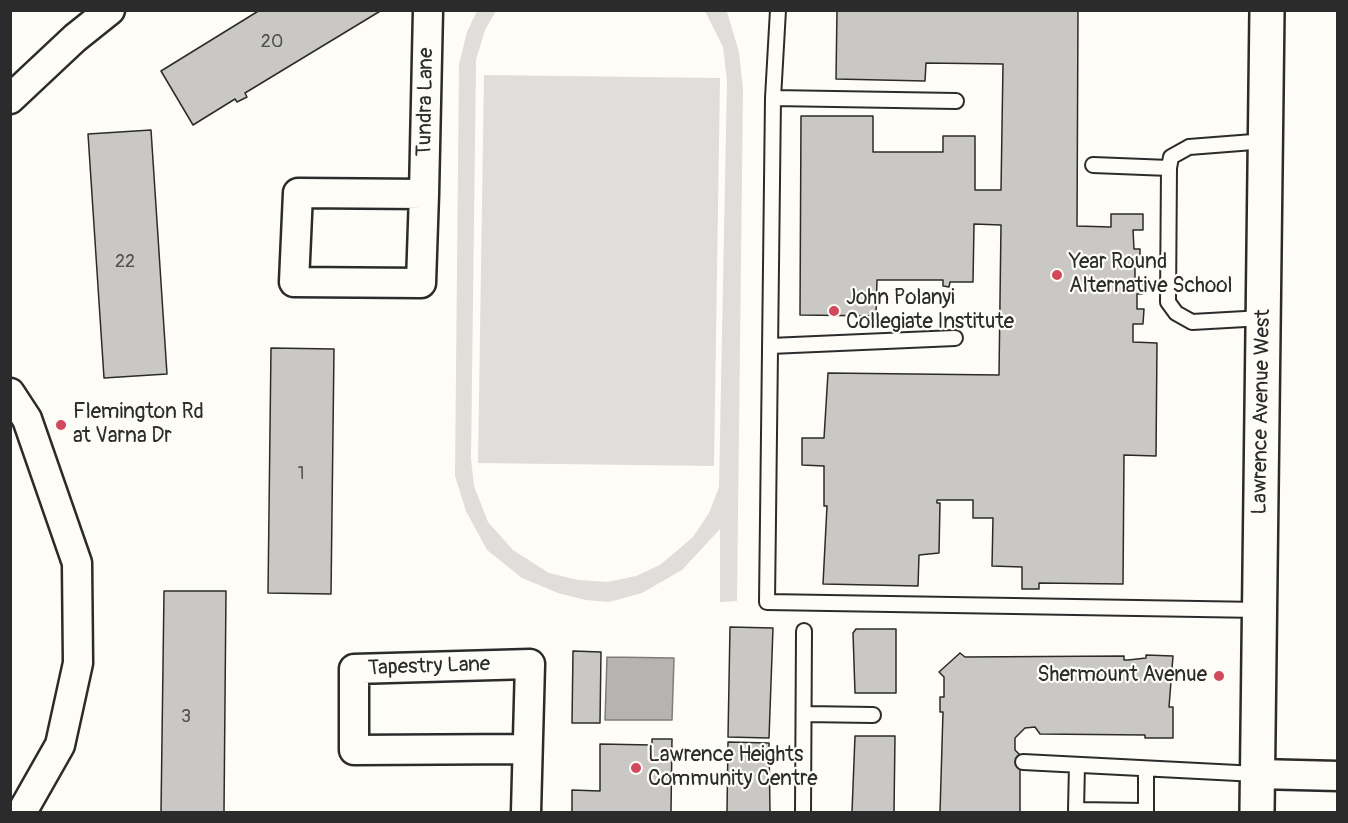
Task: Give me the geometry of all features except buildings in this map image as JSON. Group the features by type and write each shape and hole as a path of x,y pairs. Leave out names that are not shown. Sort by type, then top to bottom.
{"main road":[{"name":"Lawrence Avenue West","path":"1257,813 1267,10"}],"street":[{"path":"10,99 75,38 110,10"},
{"name":"Tundra Lane","path":"424,194 298,193 294,282 421,283 424,194 428,10"},
{"path":"10,393 27,419 77,563 78,572 78,663 60,745 22,813"},
{"name":"Tapestry Lane","path":"526,813 530,664 354,669 354,750 527,749"},
{"path":"1258,774 1338,776"}],"lane":[{"path":"778,10 773,98 766,602 1260,610"},
{"path":"773,98 956,101"},
{"path":"1263,318 1192,322 1176,313 1168,302 1169,168 1171,157 1189,147 1266,141"},
{"path":"1093,165 1169,168"},
{"path":"770,346 955,338"},
{"path":"803,813 804,631"},
{"path":"804,714 873,715"},
{"path":"1023,762 1258,774"},
{"path":"1077,765 1076,810 1146,811 1146,769"}],"shaded area":[{"path":"477,11 496,11 485,30 476,60 471,459 474,486 488,522 513,550 549,573 578,580 608,582 636,576 660,565 693,537 709,513 719,487 727,81 723,47 705,11 727,12 739,52 743,89 737,601 720,602 720,529 682,570 642,593 609,602 586,600 558,593 522,578 487,550 466,511 455,476 459,64 467,32"},
{"path":"484,75 720,78 714,466 478,463"},
{"path":"607,657 674,658 672,720 605,720"}],"place":[{"name":"Year Round Alternative School","path":"1057,275"},
{"name":"John Polanyi Collegiate Institute","path":"834,311"},
{"name":"Flemington Rd at Varna Dr","path":"61,425"},
{"name":"Shermount Avenue","path":"1219,676"},
{"name":"Lawrence Heights Community Centre","path":"636,768"}]}
